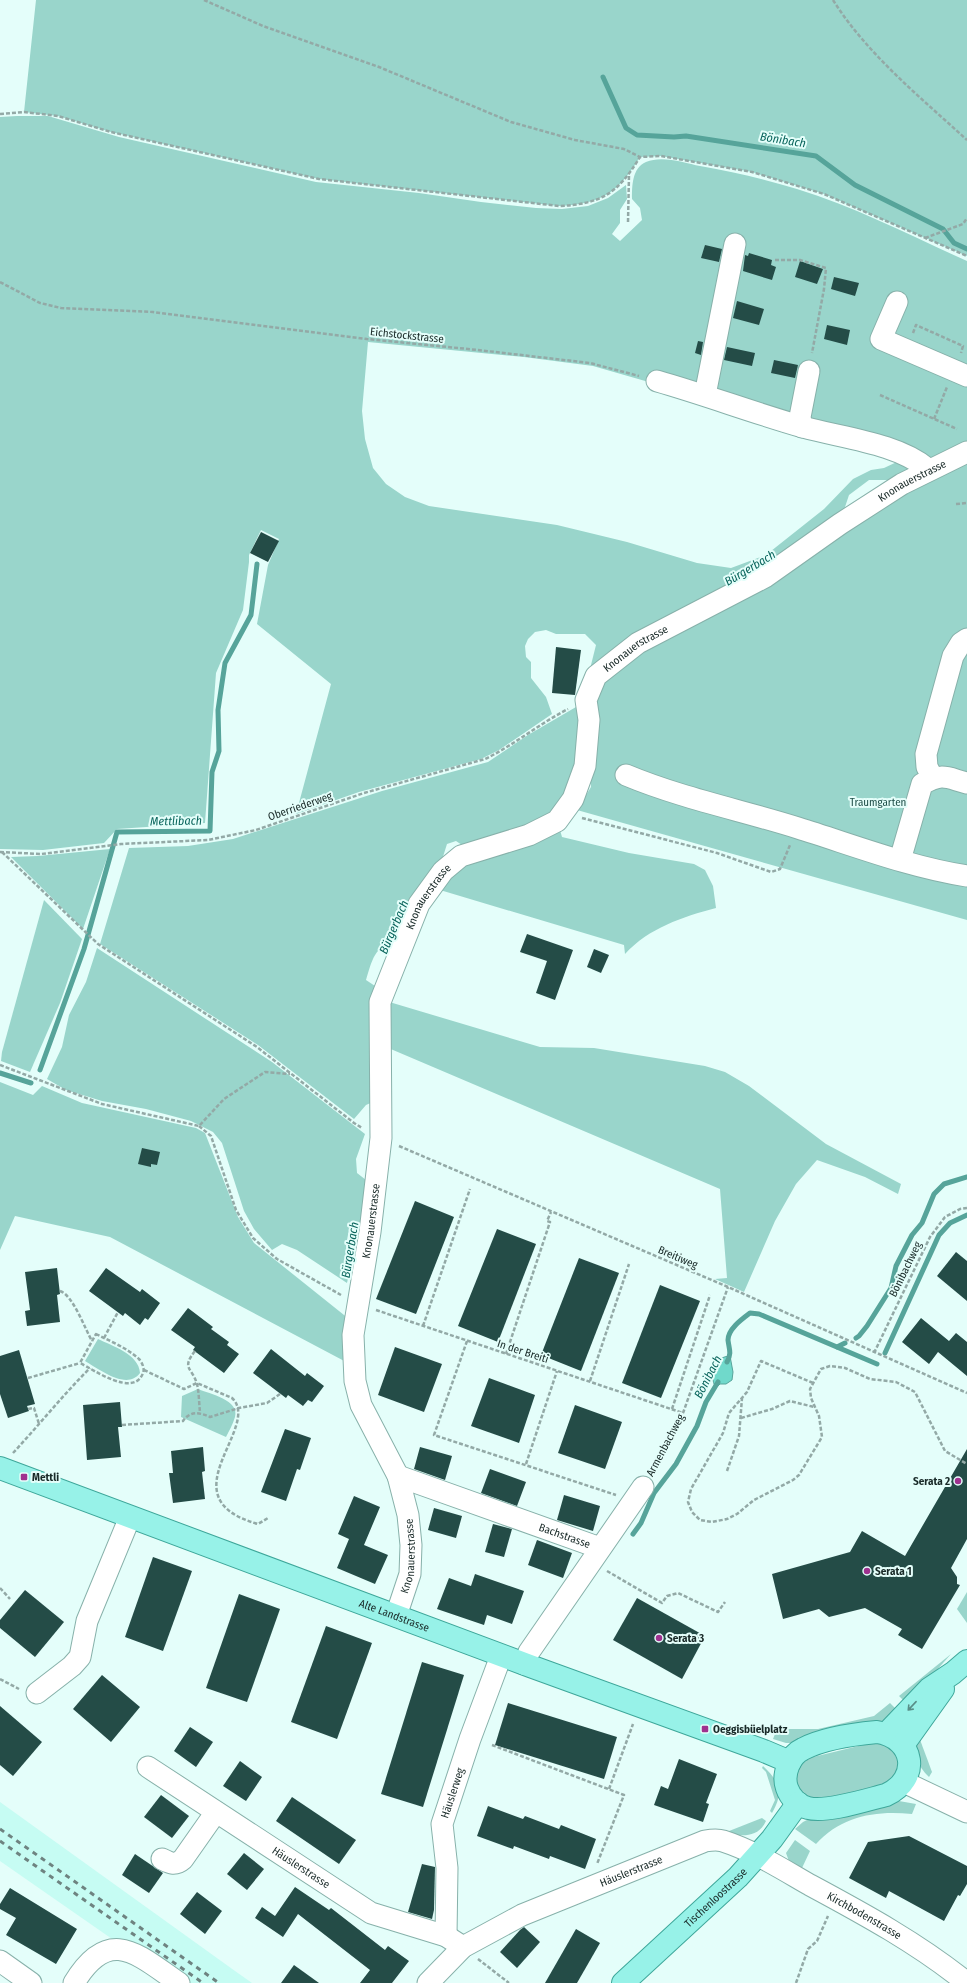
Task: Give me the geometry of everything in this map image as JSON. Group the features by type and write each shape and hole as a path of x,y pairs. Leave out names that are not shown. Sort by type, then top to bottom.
{"main road":[{"name":"Alte Landstrasse","path":"5,1462 130,1517 501,1656 764,1751 790,1762"},
{"path":"895,1739 938,1699 960,1667"},
{"path":"877,1732 895,1739 908,1753 910,1764 908,1774 904,1782 895,1791 886,1795 822,1810 808,1808 798,1803 789,1794 785,1784 786,1772 790,1762 802,1749 816,1744 863,1733 877,1732"},
{"name":"Tischenloostrasse","path":"623,1983 688,1924 758,1856 798,1803"}],"street":[{"path":"705,395 735,244"},
{"path":"897,302 881,339 967,376"},
{"path":"802,427 800,418 809,371"},
{"path":"657,381 802,427 890,449 917,460 928,469"},
{"name":"Knonauerstrasse","path":"396,1616 410,1574 411,1545 408,1515 398,1476 361,1405 355,1381 353,1335 370,1232 381,1138 380,1002 419,904 443,871 461,856 529,836 557,821 565,811 574,799 585,766 589,720 586,700 596,676 638,643 765,577 840,524 902,484 928,469 967,452"},
{"path":"933,778 927,767 926,754 953,656 961,643 967,639"},
{"path":"626,775 652,786 797,827 900,860 948,873 967,876"},
{"path":"900,860 922,784 936,776 944,776 967,783"},
{"name":"Bachstrasse","path":"398,1476 600,1548 529,1652 524,1664"},
{"path":"600,1548 638,1493"},
{"path":"37,1694 72,1666 80,1656 87,1621 130,1517"},
{"name":"Häuslerweg","path":"455,1942 442,1824 501,1656"},
{"name":"Häuslerstrasse","path":"148,1768 371,1913 455,1942"},
{"path":"904,1782 967,1812"},
{"path":"162,1859 172,1864 178,1863 183,1859 216,1812"},
{"name":"Häuslerstrasse","path":"428,1983 455,1942 705,1841 722,1841 758,1856"},
{"name":"Kirchbodenstrasse","path":"758,1856 890,1929 967,1983"},
{"path":"74,1983 89,1962 104,1952 118,1948 138,1954 180,1983"},
{"path":"0,1961 31,1983"}],"path":[{"path":"204,0 263,26 378,67 511,122 575,140 624,149 640,157 661,156 752,172 824,194 967,256"},
{"path":"833,0 847,22 907,86 967,140"},
{"path":"0,114 24,112 58,116 111,132 319,180 559,206 582,205 597,200 618,186 629,174 640,157"},
{"path":"628,222 629,174"},
{"path":"925,238 963,224 967,218"},
{"path":"775,260 800,260 826,268 824,289 809,371"},
{"name":"Eichstockstrasse","path":"0,282 40,302 61,308 153,312 359,338 590,363 657,381"},
{"path":"880,395 957,429"},
{"path":"956,504 967,503"},
{"name":"Oberriederweg","path":"1,852 42,854 121,844 208,840 256,830 364,793 485,759 503,750 551,718 586,700"},
{"path":"565,811 585,819 717,853 771,872 780,869 783,865 797,827"},
{"name":"Breitiweg","path":"1,852 79,928 98,944 257,1047 354,1123 381,1138 728,1287 967,1393"},
{"path":"0,1065 102,1104 199,1126 224,1099 265,1072 291,1074"},
{"name":"In der Breiti","path":"199,1126 211,1136 236,1210 253,1238 277,1260 357,1304 683,1413"},
{"path":"424,1326 470,1189"},
{"name":"Bönibachweg","path":"874,1353 930,1237 945,1217 960,1209 967,1208"},
{"path":"506,1354 550,1222 547,1221 551,1212"},
{"path":"590,1382 629,1264"},
{"name":"Armenbachweg","path":"638,1493 683,1413 728,1287"},
{"path":"60,1291 68,1295 92,1341"},
{"path":"672,1409 710,1295"},
{"path":"104,1338 118,1312"},
{"path":"28,1378 80,1363 114,1381 128,1383 136,1382 142,1376 144,1370 140,1360 132,1354 96,1334 80,1363"},
{"path":"467,1341 434,1435 526,1464 626,1499 638,1493"},
{"path":"195,1351 188,1360 188,1367 197,1383 200,1412"},
{"path":"813,1383 761,1361 747,1392 729,1413 723,1433 691,1489 688,1502 692,1512 700,1520 712,1522 737,1514 754,1500 793,1480 799,1475 822,1437 822,1428 810,1398 810,1389 821,1369 830,1366 845,1368 870,1379 896,1382 915,1392 945,1451 967,1464"},
{"path":"5,1462 39,1424 61,1396 90,1368"},
{"path":"144,1370 184,1389 197,1383 232,1398 239,1408 240,1413 219,1470 216,1483 218,1496 222,1505 241,1519 258,1524 268,1518"},
{"path":"526,1464 557,1371"},
{"path":"122,1425 183,1421 187,1415 200,1412 210,1417 239,1408 267,1403 277,1398 280,1394"},
{"path":"727,1471 739,1436 742,1397"},
{"path":"741,1418 772,1409 790,1401 814,1406"},
{"path":"28,1409 34,1408 39,1424"},
{"path":"607,1571 662,1603 667,1596 678,1593 718,1612 725,1602"},
{"path":"0,1588 10,1599"},
{"path":"609,1789 634,1720"},
{"path":"492,1745 624,1794 595,1871"},
{"path":"796,1983 808,1949 817,1941 829,1915"},
{"path":"455,1942 508,1983"}],"shaded area":[{"name":"Bönibach","path":"730,1356 733,1372 732,1380 726,1384 720,1384 716,1388 712,1377 714,1367 720,1359"},
{"path":"0,1802 252,1983 191,1983 141,1949 115,1941 0,1861"}],"green space":[{"path":"36,0 967,0 967,256 824,194 752,172 661,156 640,157 624,180 616,188 598,199 587,203 559,206 319,179 111,132 58,116 24,112"},
{"name":"Traumgarten","path":"48,116 119,137 316,182 419,193 481,202 536,208 562,209 588,206 608,198 626,185 627,199 620,210 620,223 612,234 620,241 642,220 640,208 632,199 634,178 638,168 646,162 652,160 673,160 737,173 785,185 819,196 883,222 967,261 967,920 577,810 591,787 590,700 596,694 602,677 620,660 651,639 769,579 793,564 845,525 892,494 931,473 928,468 907,455 890,449 887,454 802,432 673,389 593,366 524,357 368,342 362,411 365,439 373,468 386,484 405,497 429,506 557,525 627,542 697,563 731,568 766,555 824,509 853,479 871,470 884,468 901,460 911,468 890,480 869,480 849,495 844,510 789,553 724,592 726,594 655,629 614,655 598,671 589,673 596,645 585,634 556,634 546,630 535,632 528,639 525,646 526,657 531,662 531,678 546,697 552,714 499,750 481,759 359,792 296,814 331,684 257,624 268,565 279,539 261,530 249,555 243,610 216,673 205,823 117,829 104,843 43,850 0,849 0,117"},
{"path":"576,707 582,709 577,775 549,818 465,847 456,841 447,844 441,863 396,941 383,947 375,955 366,980 378,988 375,1101 366,1105 354,1119 258,1045 100,944 129,848 188,846 233,839 382,791 488,762 528,735"},
{"path":"558,823 562,837 629,853 694,864 705,870 713,886 716,908 691,915 655,930 634,945 625,954 624,945 440,890 454,870"},
{"path":"110,849 83,929 11,857 38,856"},
{"path":"44,900 82,939 60,1003 30,1072 1,1061 2,1052"},
{"path":"97,948 272,1062 365,1134 356,1159 357,1173 366,1180 362,1223 349,1229 346,1246 353,1256 347,1283 297,1250 282,1244 272,1250 254,1229 244,1211 222,1143 213,1132 191,1121 146,1109 102,1101 66,1090 47,1079 62,1047 69,1015 86,982"},
{"path":"386,1001 540,1047 594,1048 705,1066 725,1072 749,1086 826,1144 901,1184 898,1194 865,1177 817,1160 796,1184 775,1221 744,1292 715,1279 727,1278 720,1189 386,1047"},
{"path":"0,1082 33,1095 42,1086 82,1103 196,1128 205,1133 238,1217 254,1243 349,1319 348,1363 110,1237 15,1216 0,1250"},
{"path":"98,1339 130,1356 138,1366 140,1373 134,1378 128,1380 121,1379 105,1373 85,1361"},
{"path":"198,1389 223,1398 233,1406 235,1417 226,1437 181,1417 182,1396"},
{"path":"967,1592 967,1623 957,1609"},
{"path":"951,1654 907,1704 899,1696"},
{"path":"890,1703 900,1713 885,1723 795,1743 786,1743 773,1739 777,1729 818,1729 874,1716"},
{"path":"919,1737 932,1772 929,1777 925,1773 917,1758 916,1748"},
{"path":"875,1742 891,1747 899,1760 897,1773 888,1784 819,1800 811,1800 799,1790 796,1781 797,1772 809,1758"},
{"path":"763,1766 776,1782 779,1793 776,1806 772,1813 770,1811 775,1800 766,1772 762,1768"},
{"path":"899,1801 916,1804 912,1814 885,1813 860,1817 836,1827 816,1844 795,1829 803,1822 811,1818"},
{"path":"762,1818 766,1821 763,1827 748,1835 724,1833"},
{"path":"795,1840 810,1851 802,1868 804,1872 790,1864 786,1853"}],"building":[{"path":"705,245 722,249 719,262 701,258"},
{"path":"749,253 772,260 771,265 776,267 772,280 743,271 745,255 748,256"},
{"path":"800,261 823,269 817,284 795,277"},
{"path":"834,277 859,283 855,296 831,289"},
{"path":"737,301 764,309 759,325 733,318"},
{"path":"827,325 850,330 847,345 824,339"},
{"path":"698,341 703,342 701,355 695,353"},
{"path":"727,347 755,353 752,366 724,360"},
{"path":"774,360 798,365 795,378 771,373"},
{"path":"261,532 279,541 268,562 250,553"},
{"path":"556,647 581,650 575,695 552,693"},
{"path":"527,934 573,950 555,1000 536,993 547,961 520,952"},
{"path":"594,949 609,955 601,973 587,967"},
{"path":"142,1148 160,1152 157,1165 151,1164 151,1167 138,1164"},
{"path":"415,1201 454,1217 416,1314 376,1299"},
{"path":"497,1229 536,1244 498,1342 458,1326"},
{"path":"956,1252 967,1261 967,1301 937,1276"},
{"path":"579,1258 619,1273 581,1371 541,1355"},
{"path":"57,1268 60,1294 57,1295 60,1322 27,1326 25,1311 30,1310 25,1272"},
{"path":"106,1268 140,1292 142,1289 160,1303 148,1320 145,1318 140,1325 125,1313 123,1316 89,1291"},
{"path":"660,1285 700,1301 661,1398 622,1383"},
{"path":"188,1308 213,1327 211,1329 229,1342 227,1345 239,1354 224,1373 193,1350 195,1347 171,1330"},
{"path":"921,1318 949,1341 956,1333 967,1342 967,1376 938,1352 929,1364 902,1342"},
{"path":"395,1347 442,1364 424,1412 378,1395"},
{"path":"271,1349 305,1376 307,1373 324,1386 312,1402 308,1400 303,1406 288,1395 286,1398 253,1373"},
{"path":"19,1350 35,1404 27,1406 29,1411 8,1418 0,1394 0,1356"},
{"path":"489,1378 535,1395 519,1443 471,1426"},
{"path":"120,1402 122,1427 118,1427 121,1457 87,1460 83,1405"},
{"path":"575,1405 622,1422 605,1469 558,1453"},
{"path":"285,1429 311,1438 300,1470 297,1469 286,1501 261,1492"},
{"path":"203,1447 205,1471 202,1472 205,1499 173,1503 169,1473 173,1473 171,1451"},
{"path":"420,1447 452,1456 445,1480 414,1469"},
{"name":"Serata 1","path":"967,1449 967,1539 951,1568 957,1577 957,1584 960,1585 922,1649 898,1635 902,1629 865,1608 829,1617 819,1609 783,1619 772,1574 850,1552 862,1531 905,1556"},
{"path":"490,1469 526,1482 517,1506 481,1493"},
{"path":"564,1495 600,1506 593,1531 557,1520"},
{"path":"354,1496 380,1507 364,1545 388,1555 375,1584 337,1568 349,1539 338,1534"},
{"path":"434,1508 462,1516 456,1538 428,1530"},
{"path":"493,1524 512,1529 504,1557 485,1552"},
{"path":"537,1540 572,1553 563,1578 528,1565"},
{"path":"153,1557 192,1571 163,1651 125,1637"},
{"path":"475,1574 524,1591 512,1624 487,1615 484,1625 437,1609 449,1578 471,1586"},
{"path":"25,1590 64,1622 35,1657 0,1628 0,1620"},
{"path":"239,1594 280,1609 247,1702 206,1688"},
{"name":"Serata 3","path":"637,1598 705,1636 682,1679 613,1640"},
{"path":"326,1626 372,1643 337,1739 291,1722"},
{"path":"422,1662 464,1675 423,1807 381,1794"},
{"path":"102,1675 140,1707 111,1742 73,1709"},
{"path":"508,1703 617,1737 604,1779 495,1745"},
{"path":"0,1706 42,1742 13,1776 0,1765"},
{"path":"190,1727 213,1742 196,1767 174,1751"},
{"path":"679,1759 717,1774 706,1803 709,1804 703,1822 654,1805 661,1786 668,1789"},
{"path":"240,1761 262,1777 246,1801 223,1786"},
{"path":"161,1795 189,1816 172,1838 144,1817"},
{"path":"292,1797 356,1840 339,1864 276,1821"},
{"path":"488,1806 523,1819 525,1816 559,1829 561,1825 596,1839 585,1869 550,1856 549,1859 514,1846 513,1849 477,1836"},
{"path":"909,1836 967,1866 967,1884 960,1896 958,1895 944,1921 889,1891 886,1898 849,1878 868,1842"},
{"path":"244,1853 264,1869 247,1890 227,1874"},
{"path":"135,1854 163,1873 149,1893 122,1875"},
{"path":"422,1864 435,1867 434,1910 432,1919 408,1912"},
{"path":"295,1887 329,1910 331,1908 385,1950 388,1946 409,1961 392,1983 360,1983 370,1970 298,1914 283,1937 255,1918 262,1907 275,1916"},
{"path":"10,1888 77,1929 56,1964 6,1935 16,1918 0,1909 0,1904"},
{"path":"197,1892 222,1911 205,1934 180,1914"},
{"path":"524,1927 540,1942 517,1968 500,1952"},
{"path":"576,1929 600,1943 577,1983 545,1983"},
{"path":"294,1965 319,1983 281,1983"}],"waterway":[{"name":"Bönibach","path":"603,77 626,128 637,135 674,137 686,136 816,156 855,185 943,229 954,243 967,249"},
{"name":"Mettlibach","path":"40,1070 84,949 117,832 210,831 212,772 219,751 218,710 225,663 251,615 257,564"},
{"name":"Mettlibach","path":"0,1073 31,1083"},
{"name":"Bönibach","path":"856,1338 867,1326 891,1288 896,1266 912,1235 922,1223 934,1194 944,1184 967,1177"},
{"name":"Bönibach","path":"885,1353 939,1235 950,1223 967,1215"},
{"name":"Bönibach","path":"727,1362 730,1353 728,1340 730,1332 750,1313 759,1314 877,1364"},
{"name":"Bönibach","path":"837,1347 845,1343"},
{"name":"Bönibach","path":"633,1534 641,1523 654,1493 676,1464 697,1426 706,1402 718,1382"}],"railway":[{"path":"0,1829 219,1983"},
{"path":"0,1841 203,1983"}],"place":[{"name":"Mettli","path":"24,1477"},
{"name":"Serata 2","path":"958,1481"},
{"name":"Serata 1","path":"867,1571"},
{"name":"Serata 3","path":"659,1638"},
{"name":"Oeggisbüelplatz","path":"705,1729"}],"water label":[{"name":"Bürgerbach","path":"750,568"},
{"name":"Bürgerbach","path":"394,927"},
{"name":"Bürgerbach","path":"350,1250"}]}
